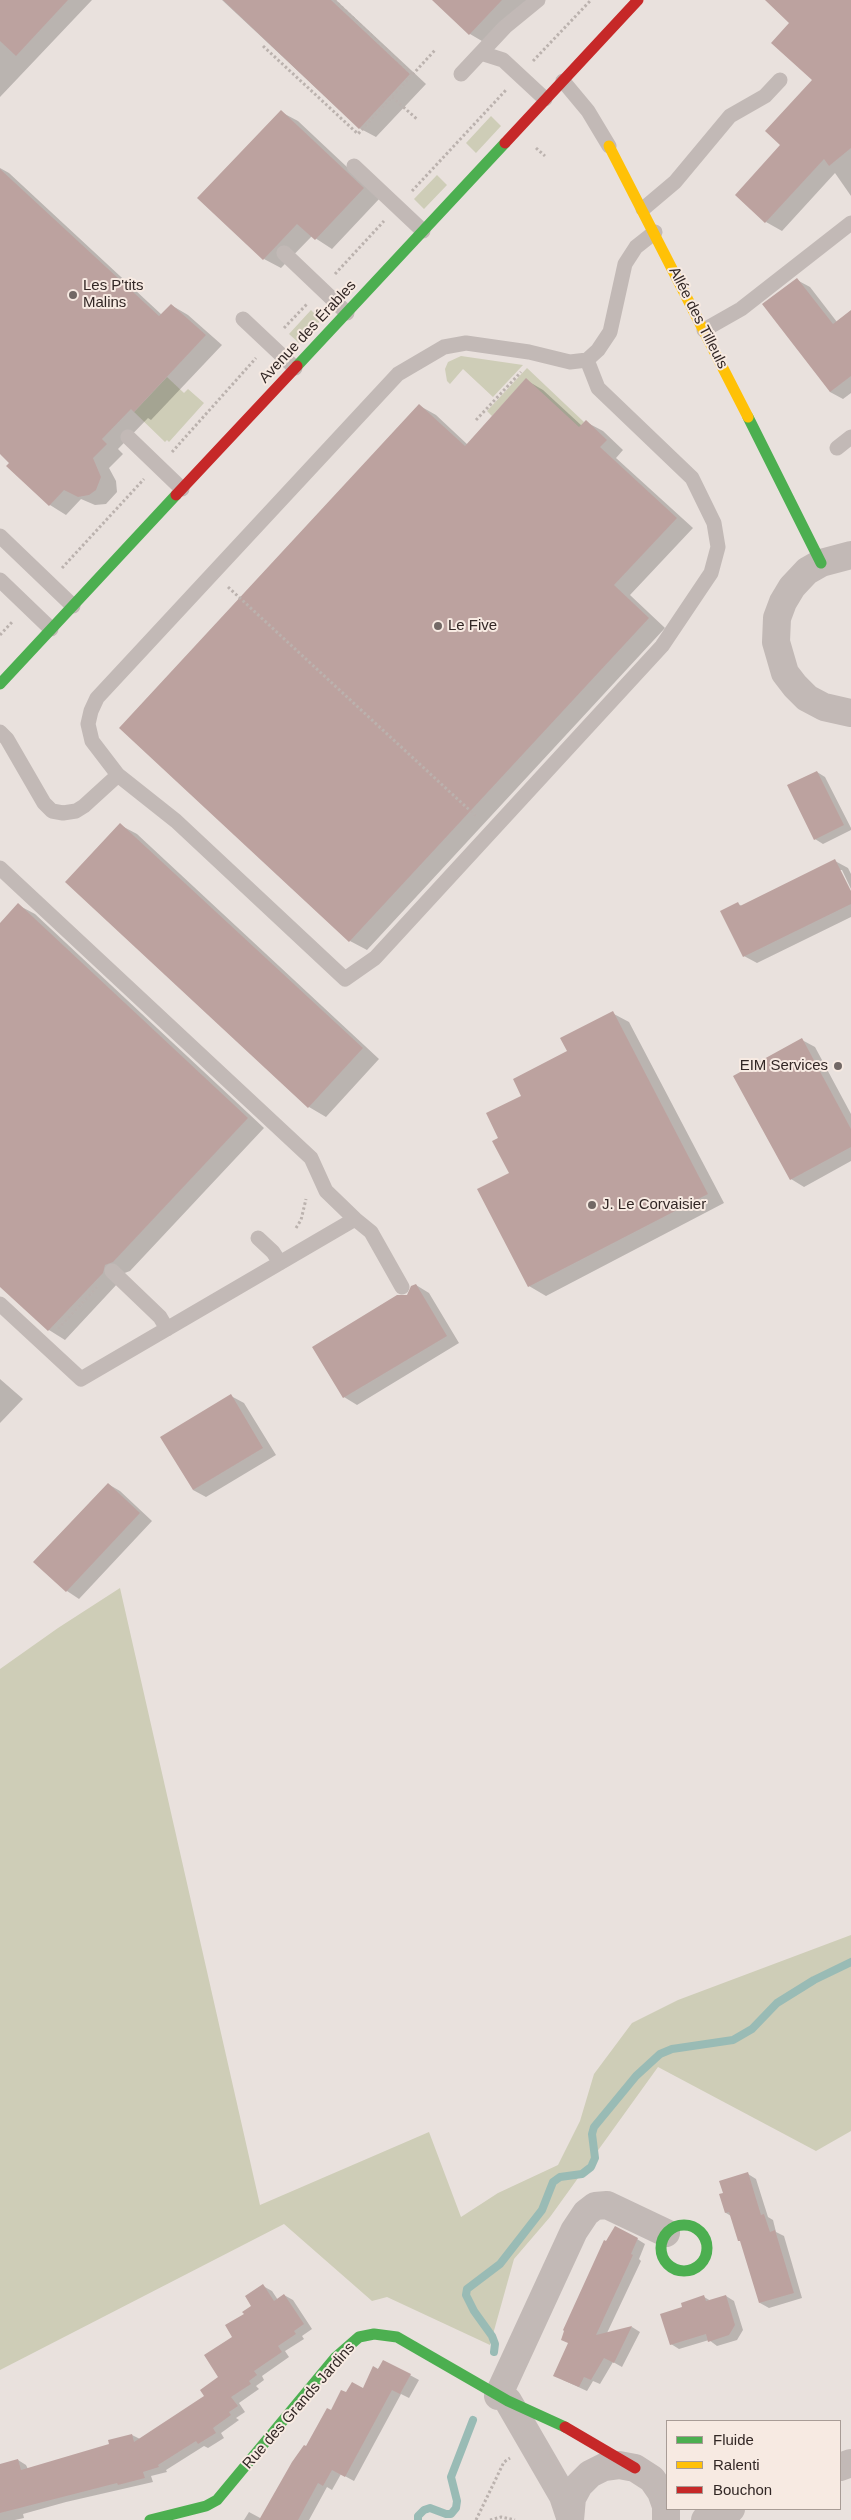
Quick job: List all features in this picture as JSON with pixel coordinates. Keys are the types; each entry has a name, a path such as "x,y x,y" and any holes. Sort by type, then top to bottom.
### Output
{"street":[{"name":"Avenue des Érables","path":"0,684 638,0"},
{"name":"Allée des Tilleuls","path":"609,146 655,232 821,563"},
{"path":"851,556 821,563 807,572 792,587 783,602 777,618 776,642 779,657 795,686 807,698 824,707 851,713"},
{"path":"503,2398 574,2231 586,2213 595,2206 607,2205 666,2234"},
{"path":"683,2225 692,2227 700,2232 706,2240 707,2250 705,2259 690,2271 680,2271 671,2268 664,2261 661,2252 666,2234 673,2228 683,2225"},
{"name":"Rue des Grands Jardins","path":"150,2520 187,2516 217,2500 335,2358 359,2337 374,2334 397,2337 503,2398 574,2431 651,2477"},
{"name":"Rue des Grands Jardins","path":"503,2398 534,2443 563,2496 570,2517"},
{"path":"570,2517 572,2498 579,2485 590,2474 604,2467 620,2465 651,2477 662,2492 666,2506 666,2520"},
{"path":"705,2520 729,2510"}],"lane":[{"path":"461,74 505,27 538,0"},
{"path":"481,53 503,60 545,99"},
{"path":"643,209 675,182 730,116 765,96 780,80"},
{"name":"Allée des Tilleuls","path":"563,81 588,111 609,146"},
{"path":"354,166 423,231"},
{"path":"704,330 742,309 851,223"},
{"path":"587,360 598,388 692,478 714,523 718,547 710,573 662,646 375,958 346,979 176,821 118,776 92,741 88,724 91,711 97,698 398,374 444,347 466,343 529,352 570,362 587,360 598,350 610,332 625,264 636,247 655,232"},
{"path":"284,253 347,313"},
{"path":"243,318 295,368"},
{"path":"128,437 182,489"},
{"path":"836,448 851,437"},
{"path":"0,536 73,606"},
{"path":"0,580 51,629"},
{"path":"0,732 7,739 44,803 52,811 63,813 76,811 118,776"},
{"path":"0,868 311,1158 326,1191 354,1219 371,1232 402,1287"},
{"path":"0,1304 82,1379 354,1219"},
{"path":"258,1238 273,1252 280,1263"},
{"path":"112,1271 160,1317 167,1329"}],"path":[{"path":"334,0 413,75"},
{"path":"48,583 157,465 176,449 190,429 591,0"},
{"path":"263,46 358,134 436,49"},
{"path":"392,97 418,120"},
{"path":"476,420 525,368 529,352"},
{"path":"213,573 492,831"},
{"path":"0,635 27,606"},
{"path":"44,1344 112,1271"},
{"path":"476,2520 504,2462 534,2443"},
{"path":"490,2520 501,2517 516,2520"}],"green space":[{"path":"491,116 501,126 476,153 466,143"},
{"path":"437,175 447,185 424,209 414,199"},
{"path":"311,310 321,320 299,343 289,334"},
{"path":"461,356 523,365 493,397 463,369 450,384 447,381 445,369 448,362"},
{"path":"527,368 584,422 579,428 526,379 492,416 487,411"},
{"path":"167,377 184,393 188,389 204,403 169,442 167,440 165,442 134,412"},
{"path":"120,1588 260,2205 429,2132 461,2217 498,2193 558,2165 580,2121 594,2074 632,2023 678,2000 851,1935 851,2131 816,2151 658,2067 550,2217 514,2259 490,2345 387,2297 372,2301 284,2224 0,2370 0,1669 58,1628"}],"building":[{"path":"0,0 68,0 16,56 0,41"},
{"path":"223,0 331,0 410,74 359,129"},
{"path":"432,0 502,0 469,35"},
{"path":"765,0 851,0 851,148 829,166 824,159 765,223 735,195 780,145 765,131 812,80 771,43 789,23"},
{"path":"281,110 364,188 315,240 297,224 263,260 197,198"},
{"path":"0,169 159,316 171,304 206,335 134,412 131,409 102,439 107,444 93,458 101,477 96,490 89,495 78,497 64,490 49,506 6,466 9,463 0,454"},
{"path":"797,278 833,324 851,310 851,376 830,392 762,304"},
{"path":"526,378 579,427 586,420 607,440 600,447 677,518 614,585 649,618 349,942 119,728 419,404 465,446"},
{"path":"817,771 844,825 814,840 787,785"},
{"path":"120,823 363,1048 308,1108 65,882"},
{"path":"835,859 851,891 851,904 743,957 720,911 738,902 740,906"},
{"path":"18,903 248,1118 113,1262 105,1265 103,1273 48,1331 0,1287 0,923"},
{"path":"613,1011 708,1194 528,1287 477,1189 509,1173 492,1141 498,1138 486,1113 521,1096 513,1079 567,1051 560,1038"},
{"path":"802,1038 851,1129 851,1147 790,1180 733,1076"},
{"path":"416,1284 447,1336 343,1398 312,1347 397,1295 407,1295 411,1286"},
{"path":"231,1394 263,1448 193,1490 160,1437"},
{"path":"108,1483 140,1513 66,1592 33,1562"},
{"path":"748,2172 761,2215 764,2214 770,2232 775,2230 794,2293 759,2303 740,2241 738,2241 729,2212 725,2213 719,2194 723,2193 719,2181"},
{"path":"615,2226 638,2238 631,2254 633,2255 596,2335 632,2326 614,2363 604,2358 591,2380 584,2377 579,2387 553,2376 568,2343 561,2340 563,2330 604,2240 606,2241"},
{"path":"263,2284 274,2301 284,2294 304,2324 294,2331 296,2334 278,2346 282,2352 254,2371 257,2375 249,2381 251,2384 231,2397 238,2406 229,2412 231,2415 213,2428 216,2433 198,2444 196,2441 158,2465 159,2467 143,2472 145,2478 118,2485 117,2483 0,2513 0,2464 18,2459 21,2470 109,2444 108,2440 132,2434 134,2442 204,2396 200,2390 218,2377 204,2355 232,2337 225,2325 244,2314 242,2312 251,2306 245,2296"},
{"path":"704,2295 706,2301 726,2295 735,2325 729,2335 708,2342 706,2334 670,2345 660,2314 682,2307 681,2303"},
{"path":"383,2360 411,2374 400,2394 392,2390 345,2477 332,2470 323,2486 318,2483 298,2520 259,2520 292,2462 304,2445 306,2446 327,2408 331,2410 341,2390 346,2392 352,2382 363,2388 373,2366 378,2369"}],"waterway":[{"path":"494,2352 495,2344 492,2336 474,2311 466,2295 467,2289 500,2264 542,2210 553,2182 560,2177 582,2174 591,2167 595,2158 592,2134 594,2127 636,2076 660,2054 672,2049 733,2040 752,2029 777,2003 814,1980 851,1962"},
{"path":"418,2520 418,2516 424,2510 430,2508 446,2514 451,2514 456,2508 457,2501 451,2477 473,2420"}],"traffic: fast":[{"path":"297,366 505,143"},
{"path":"748,417 821,563"},
{"path":"0,684 176,495"},
{"path":"680,2225 688,2225 697,2229 703,2235 707,2248 703,2261 697,2267 688,2271 680,2271 671,2267 665,2261 661,2252 661,2244 665,2235 671,2229 680,2225"},
{"path":"150,2520 206,2506 217,2500 335,2358 359,2337 374,2334 397,2337 508,2401 565,2427"}],"traffic: slow":[{"path":"609,146 748,417"}],"traffic: jam":[{"path":"505,143 638,0"},
{"path":"176,495 297,366"},
{"path":"565,2427 635,2468"}],"place":[{"name":"Les P'tits Malins","path":"73,295"},
{"name":"Le Five","path":"438,626"},
{"name":"EIM Services","path":"838,1066"},
{"name":"J. Le Corvaisier","path":"592,1205"}]}
